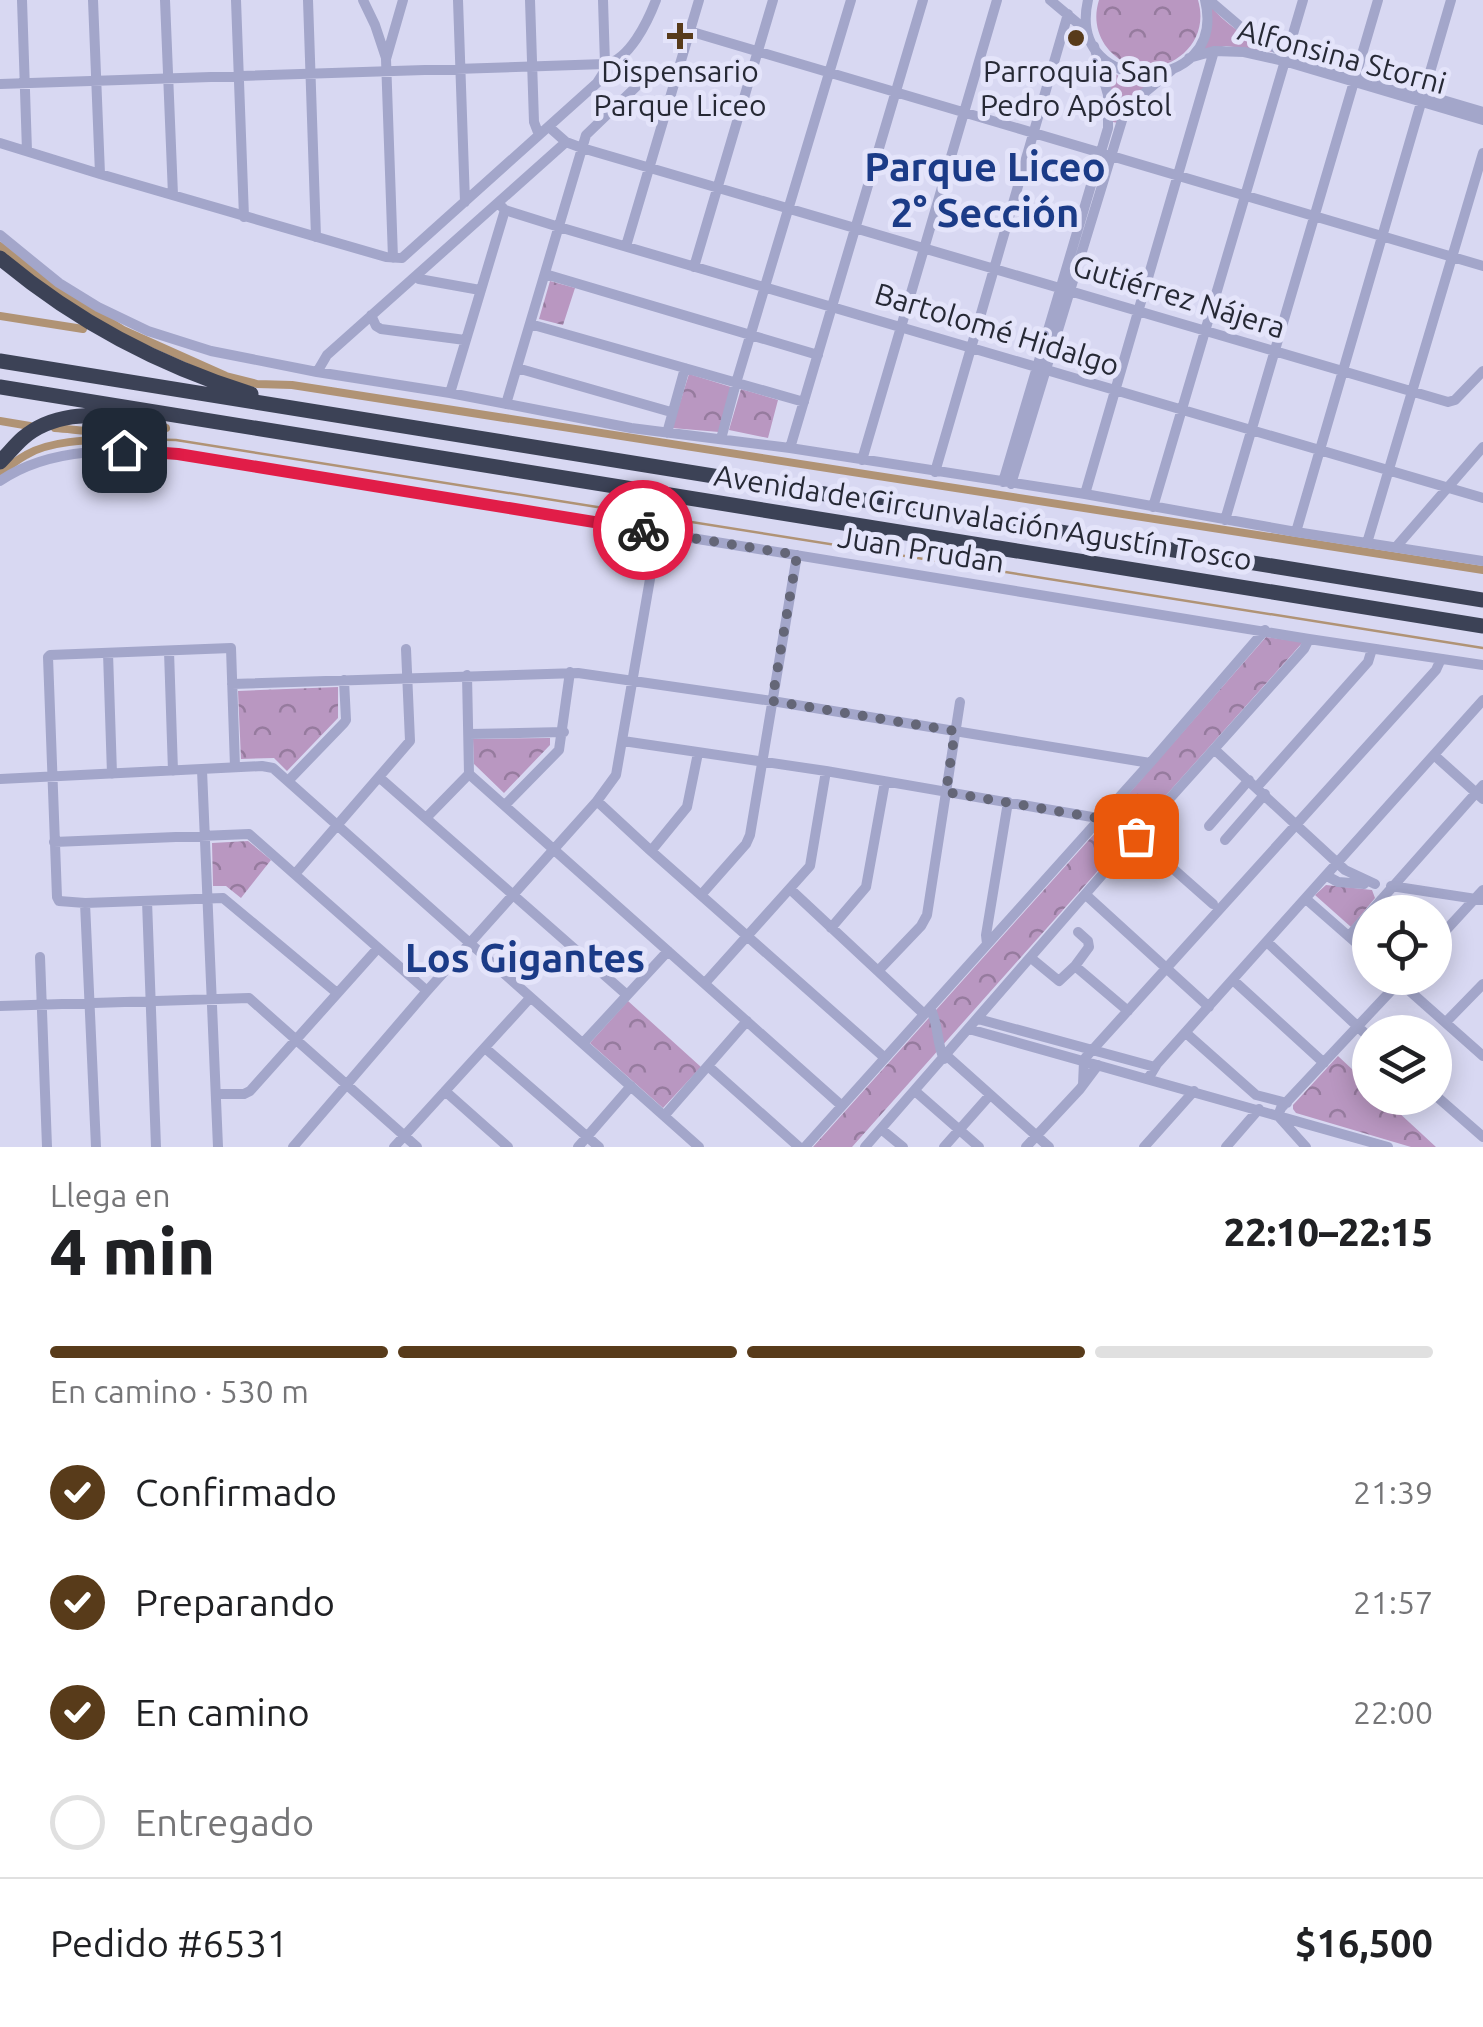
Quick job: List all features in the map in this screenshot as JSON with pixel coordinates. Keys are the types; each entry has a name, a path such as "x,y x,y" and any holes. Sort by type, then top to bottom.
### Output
{"highway":[{"path":"0,258 57,302 124,343 198,376 303,410"},
{"name":"Avenida de Circunvalación Agustín Tosco","path":"0,361 1483,600"},
{"name":"Avenida de Circunvalación Agustín Tosco","path":"0,387 1483,626"},
{"path":"0,462 35,430 78,416 126,416 228,432 258,429"}],"street":[{"path":"22,0 27,150"},
{"path":"94,0 100,174"},
{"path":"165,0 173,196"},
{"path":"236,0 244,217"},
{"path":"308,0 316,237"},
{"path":"362,0 375,26 386,65 393,258"},
{"path":"386,65 402,0"},
{"path":"458,0 465,202"},
{"path":"530,0 534,122 539,135"},
{"path":"0,143 244,217 402,258 597,83 605,64 602,0"},
{"path":"0,84 310,74 386,65 460,69 605,64 618,61 646,26 656,0"},
{"path":"626,246 699,0"},
{"path":"694,266 773,0"},
{"path":"721,439 851,0"},
{"path":"790,448 923,0"},
{"path":"862,460 997,0"},
{"path":"1007,483 1105,155 1108,128 1110,105 1094,46 1087,32 1050,0"},
{"path":"1087,32 1088,0"},
{"path":"1189,58 1204,35 1207,0"},
{"name":"Alfonsina Storni","path":"1207,0 1286,57"},
{"path":"1224,14 1228,0"},
{"path":"1153,507 1304,0"},
{"path":"1225,520 1378,0"},
{"path":"1296,532 1452,0"},
{"path":"935,472 1068,14"},
{"path":"689,31 1483,266"},
{"path":"1094,46 1114,67 1128,73 1143,76 1172,70"},
{"path":"1085,494 1214,51"},
{"name":"Alfonsina Storni","path":"1105,155 1130,106 1189,58 1214,51 1286,57 1483,120"},
{"path":"506,404 589,130 640,83"},
{"name":"Alfonsina Storni","path":"1422,98 1483,112"},
{"name":"Gutiérrez Nájera","path":"549,127 566,142 582,148 1448,402 1456,400 1483,371"},
{"path":"317,372 327,355 502,207 566,142"},
{"path":"1366,543 1483,153"},
{"path":"450,393 502,207"},
{"name":"Bartolomé Hidalgo","path":"502,207 1483,498"},
{"name":"Avenida de Circunvalación Agustín Tosco","path":"0,235 59,283 98,307 172,340 212,352 666,433 790,448 1085,494 1483,561"},
{"path":"545,274 818,355"},
{"path":"416,276 480,290"},
{"path":"372,315 381,329 465,340"},
{"path":"530,324 804,402"},
{"path":"516,368 671,412"},
{"path":"666,433 685,368"},
{"path":"1396,547 1483,447"},
{"name":"Juan Prudan","path":"0,481 26,466 64,456 150,451 1483,665"},
{"path":"293,1147 616,776 658,533"},
{"path":"701,895 748,840 797,555"},
{"path":"708,1066 802,1147 1150,763 1265,630"},
{"path":"866,1147 1309,639"},
{"path":"235,767 231,648 50,654 47,660 57,897 64,902 85,904 217,897 229,900 338,993"},
{"path":"1210,826 1257,787 1368,662 1372,649"},
{"path":"295,874 410,741 406,650"},
{"path":"168,651 173,770"},
{"path":"108,653 112,774"},
{"path":"1083,1085 1084,1061 1092,1051 1442,660"},
{"path":"505,805 557,754 564,732 570,672"},
{"path":"232,684 570,672 1150,763"},
{"path":"426,818 470,774 467,675"},
{"path":"288,781 346,720 344,680"},
{"path":"1148,1079 1483,700"},
{"path":"878,971 927,916 960,702"},
{"path":"469,734 564,732"},
{"path":"623,741 1100,817 1140,831 1213,904"},
{"path":"1214,749 1338,863 1375,884"},
{"path":"651,851 687,808 698,752"},
{"path":"1349,936 1481,792 1434,755"},
{"path":"0,778 268,766 699,1147"},
{"path":"202,770 218,1147"},
{"path":"706,983 808,870 826,772"},
{"path":"470,774 842,1106"},
{"path":"380,778 627,995"},
{"path":"831,928 866,887 885,782"},
{"path":"1225,840 1257,787"},
{"path":"597,801 885,1058"},
{"path":"987,945 1008,802"},
{"path":"54,842 249,834 427,991"},
{"path":"1327,876 1338,882 1480,897"},
{"path":"790,889 935,1018 938,1046 946,1057 1048,1147"},
{"path":"1086,895 1209,1006"},
{"path":"1452,925 1480,897"},
{"path":"1306,899 1352,939"},
{"path":"147,901 156,1147"},
{"path":"85,904 96,1147"},
{"path":"1031,958 1059,981 1089,948 1088,940 1078,932"},
{"path":"1267,942 1352,1020"},
{"path":"216,1094 247,1093 378,948"},
{"path":"582,1043 668,950"},
{"path":"40,957 47,1147"},
{"path":"1075,966 1128,1011"},
{"path":"1233,980 1324,1063"},
{"path":"1452,1016 1483,984"},
{"path":"1367,1015 1384,995"},
{"path":"1416,995 1438,1015"},
{"path":"0,1006 248,998 417,1147"},
{"path":"394,1147 530,998"},
{"path":"978,1018 1155,1067"},
{"path":"664,1116 747,1022"},
{"path":"1452,1028 1483,1056"},
{"path":"970,1029 1388,1147"},
{"path":"1186,1033 1256,1095 1287,1102"},
{"path":"1278,1116 1281,1108 1352,1033"},
{"path":"486,1048 599,1147"},
{"path":"1026,1147 1098,1065"},
{"path":"578,1147 631,1086"},
{"path":"446,1091 508,1147"},
{"path":"915,1091 979,1147"},
{"path":"1144,1147 1194,1091"},
{"path":"944,1147 990,1095"},
{"path":"1226,1147 1259,1109"},
{"path":"1452,1110 1483,1138"},
{"path":"1278,1116 1306,1147"},
{"path":"881,1129 902,1147"}],"green space":[{"path":"1099,0 1198,0 1200,20 1195,38 1171,62 1154,67 1136,66 1119,59 1102,40 1097,23"},
{"path":"1208,3 1230,25 1274,52 1226,46 1195,53 1200,47"},
{"path":"1104,66 1123,79 1156,78 1118,123 1113,122"},
{"path":"550,281 575,288 563,325 539,319"},
{"path":"689,374 731,387 719,432 672,428"},
{"path":"741,389 778,400 768,438 729,430"},
{"path":"1266,637 1303,642 1143,821 1111,814"},
{"path":"338,687 338,718 287,771 274,758 241,759 238,691"},
{"path":"550,738 550,745 504,793 474,764 473,739"},
{"path":"1105,822 1136,828 852,1147 813,1147"},
{"path":"248,841 271,860 241,898 226,886 213,886 212,843"},
{"path":"1326,885 1372,890 1374,895 1352,895 1351,927 1315,895"},
{"path":"628,1001 701,1067 663,1108 590,1043"},
{"path":"1338,1056 1352,1069 1352,1115 1401,1115 1436,1147 1411,1147 1296,1113 1293,1105"}],"waterway":[{"path":"0,246 56,288 123,330 226,376 257,384 292,385 1483,570"},
{"path":"0,316 83,329"},
{"path":"0,421 30,426"},
{"path":"55,428 124,433 166,428"},
{"path":"127,439 176,440 1483,648"},
{"path":"0,474 26,455 49,446 127,439"}],"way so far":[{"path":"643,530 797,555 772,701 955,731 946,792 1144,826 1136,836"}],"place":[{"name":"Dispensario Parque Liceo","path":"680,36"},
{"name":"Parroquia San Pedro Apóstol","path":"1076,38"}],"district":[{"name":"Parque Liceo 2° Sección","path":"985,190"},
{"name":"Los Gigantes","path":"525,958"}],"route":[{"path":"124,450 178,454 643,530"}]}
